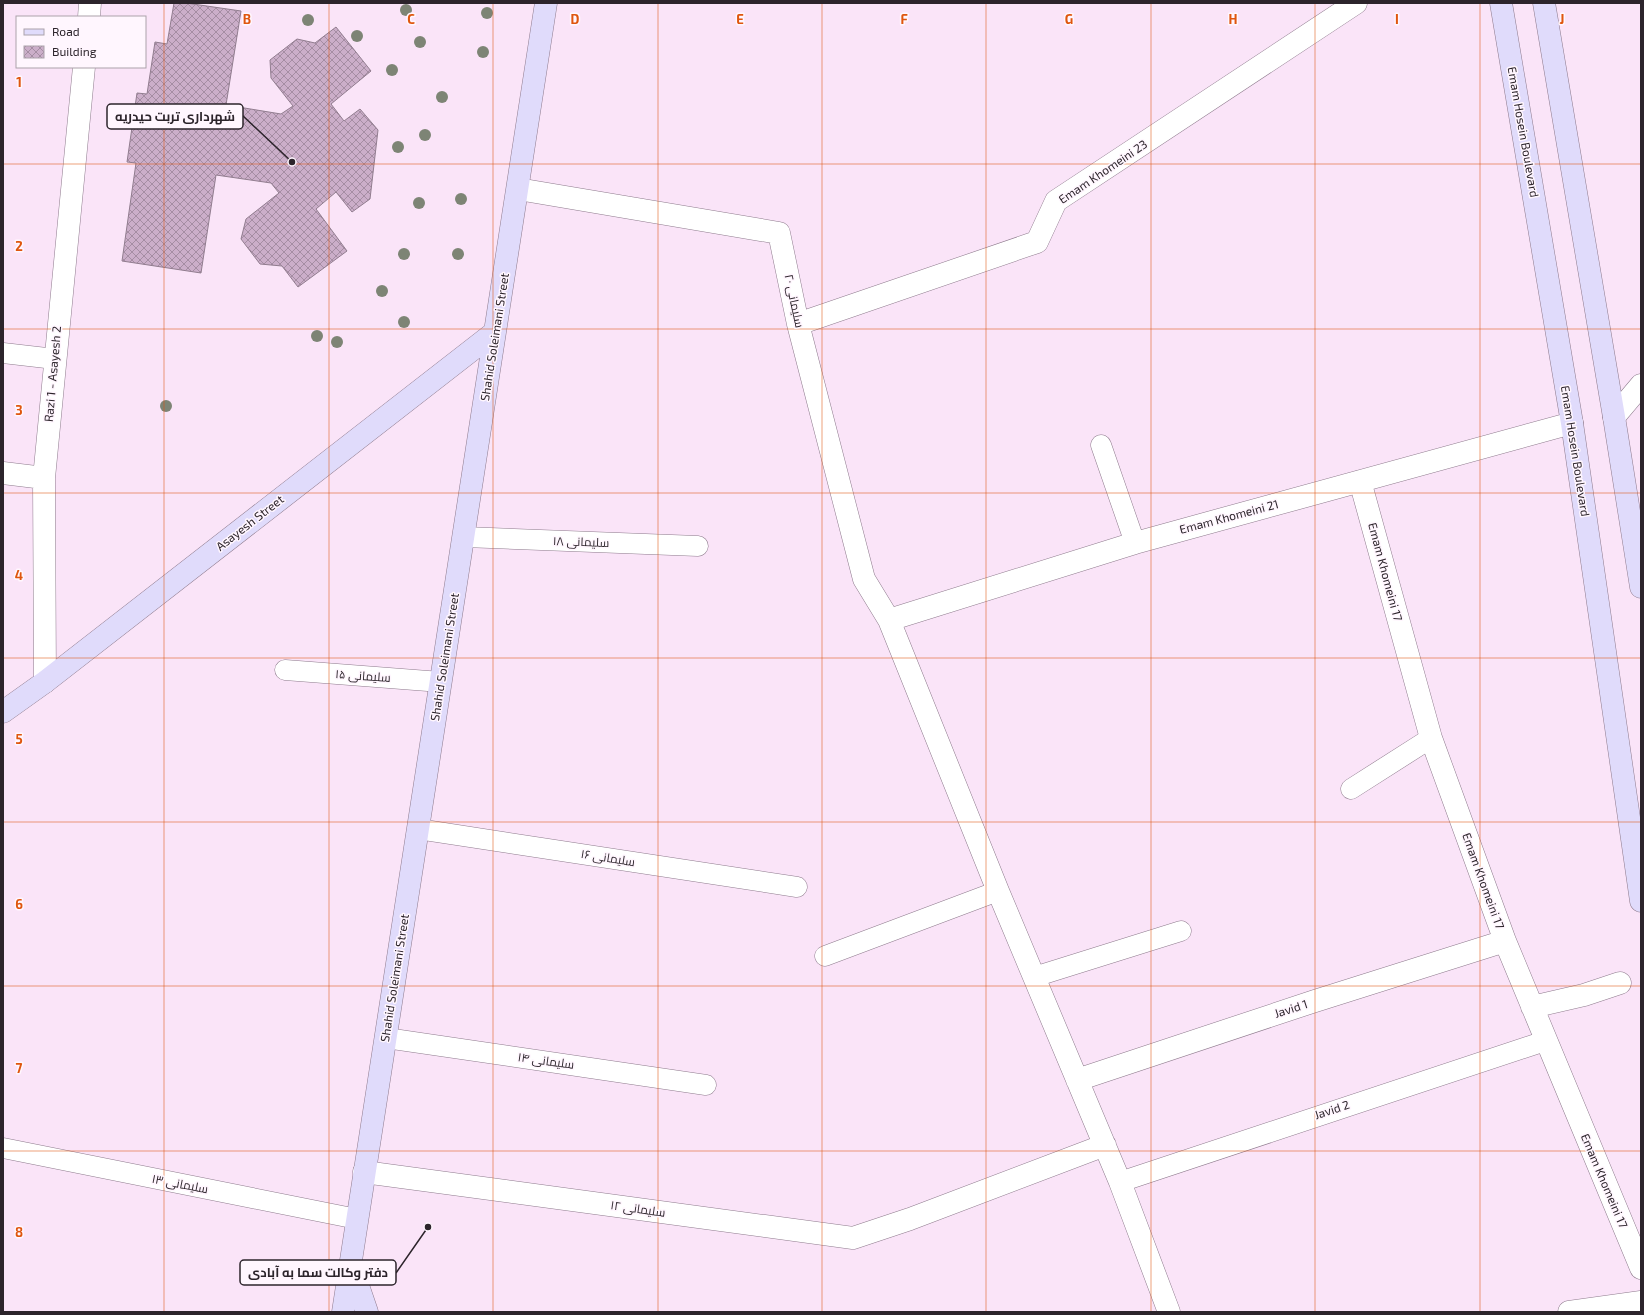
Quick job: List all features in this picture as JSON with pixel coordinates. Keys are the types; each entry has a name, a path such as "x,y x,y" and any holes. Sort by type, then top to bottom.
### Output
{"main road":[{"name":"Shahid Soleimani Street","path":"343,1312 546,3"},
{"name":"Emam Hosein Boulevard","path":"1501,3 1572,423 1641,901"},
{"path":"1544,3 1614,417 1641,587"},
{"name":"Asayesh Street","path":"3,712 45,682 495,332"},
{"path":"350,1264 367,1312"}],"street":[{"path":"89,16 90,3"},
{"name":"Emam Khomeini 23","path":"798,324 1037,242 1056,201 1356,3"},
{"name":"Razi 1 - Asayesh 2","path":"45,682 44,478 84,68"},
{"name":"سلیمانی ۲۰","path":"518,189 779,233 798,324 864,579 889,620 998,891 1120,1182 1169,1312"},
{"path":"1614,417 1641,385"},
{"name":"Emam Khomeini 21","path":"889,620 1135,543 1572,423"},
{"path":"3,473 44,478"},
{"name":"Emam Khomeini 17","path":"1360,481 1431,738 1505,941 1641,1268"},
{"name":"Javid 1","path":"1077,1080 1505,941"},
{"path":"1532,1007 1584,995 1620,984"},
{"name":"سلیمانی ۱۲","path":"364,1172 853,1238 910,1219 1105,1145"},
{"path":"1569,1312 1641,1302"}],"lane":[{"path":"3,353 55,359"},
{"path":"1101,445 1135,543"},
{"name":"سلیمانی ۱۸","path":"464,537 698,546"},
{"name":"سلیمانی ۱۵","path":"285,670 441,682"},
{"path":"1351,789 1431,738"},
{"name":"سلیمانی ۱۶","path":"418,829 797,887"},
{"path":"826,956 998,891"},
{"path":"1034,977 1181,931"},
{"name":"سلیمانی ۱۴","path":"386,1038 706,1085"},
{"name":"Javid 2","path":"1120,1182 1336,1109 1546,1041"},
{"name":"سلیمانی ۱۳","path":"3,1148 357,1219"}],"building":[{"path":"174,3 186,3 241,11 226,105 281,114 293,106 271,78 270,60 297,39 315,43 336,27 371,71 331,104 344,121 360,109 378,130 370,199 352,212 336,192 316,209 347,251 298,287 282,266 260,264 241,239 246,219 279,193 271,183 216,175 201,273 122,261 136,163 127,162 137,93 147,94 155,42 167,44"}],"place":[{"name":"شهرداری تربت حیدریه","path":"292,162"},
{"name":"دفتر وکالت سما به آبادی","path":"428,1227"}]}
